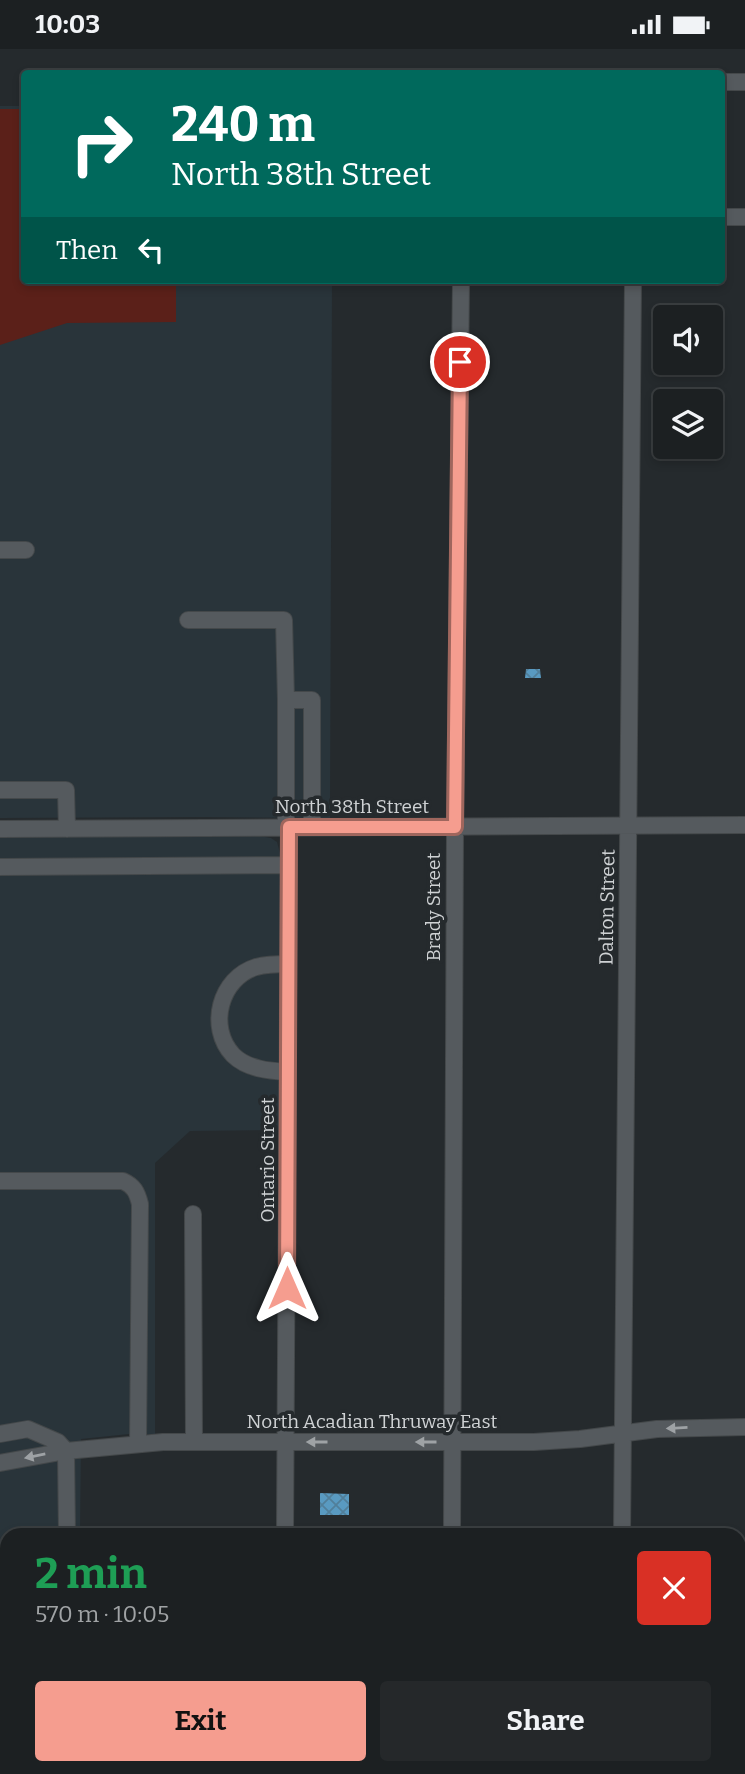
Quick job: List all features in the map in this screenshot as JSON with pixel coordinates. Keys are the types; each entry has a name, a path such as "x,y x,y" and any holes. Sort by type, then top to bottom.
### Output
{"street":[{"path":"725,82 745,82"},
{"path":"725,217 745,217"},
{"name":"Brady Street","path":"452,1528 461,284"},
{"name":"Dalton Street","path":"622,1528 633,284"},
{"path":"0,550 26,550"},
{"name":"Ontario Street","path":"188,620 284,620 289,865 285,1528"},
{"path":"286,700 312,700 312,827"},
{"path":"0,790 66,790 67,829"},
{"name":"North 38th Street","path":"0,829 745,825"},
{"path":"0,867 289,865"},
{"path":"288,964 254,968 237,978 224,994 219,1011 219,1027 233,1055 260,1069 288,1072"},
{"path":"0,1181 123,1181 137,1192 140,1204 138,1444"},
{"path":"193,1214 194,1442"},
{"name":"North Acadian Thruway East","path":"0,1463 66,1451 138,1444 557,1441 657,1429 745,1427"},
{"path":"0,1434 28,1429 58,1442 66,1451 67,1528"}],"shaded area":[{"path":"0,106 21,106 21,284 332,284 330,818 0,818"},
{"path":"0,109 21,109 21,284 176,284 176,322 67,323 0,345"},
{"path":"260,836 277,842 281,857 281,1130 190,1131 155,1163 155,1434 81,1439 80,1528 0,1528 0,837"}],"building":[{"path":"526,669 540,669 541,678 525,678"},
{"path":"320,1493 349,1494 349,1515 320,1515"}],"route":[{"path":"287,1288 289,827 455,827 460,362"}]}
